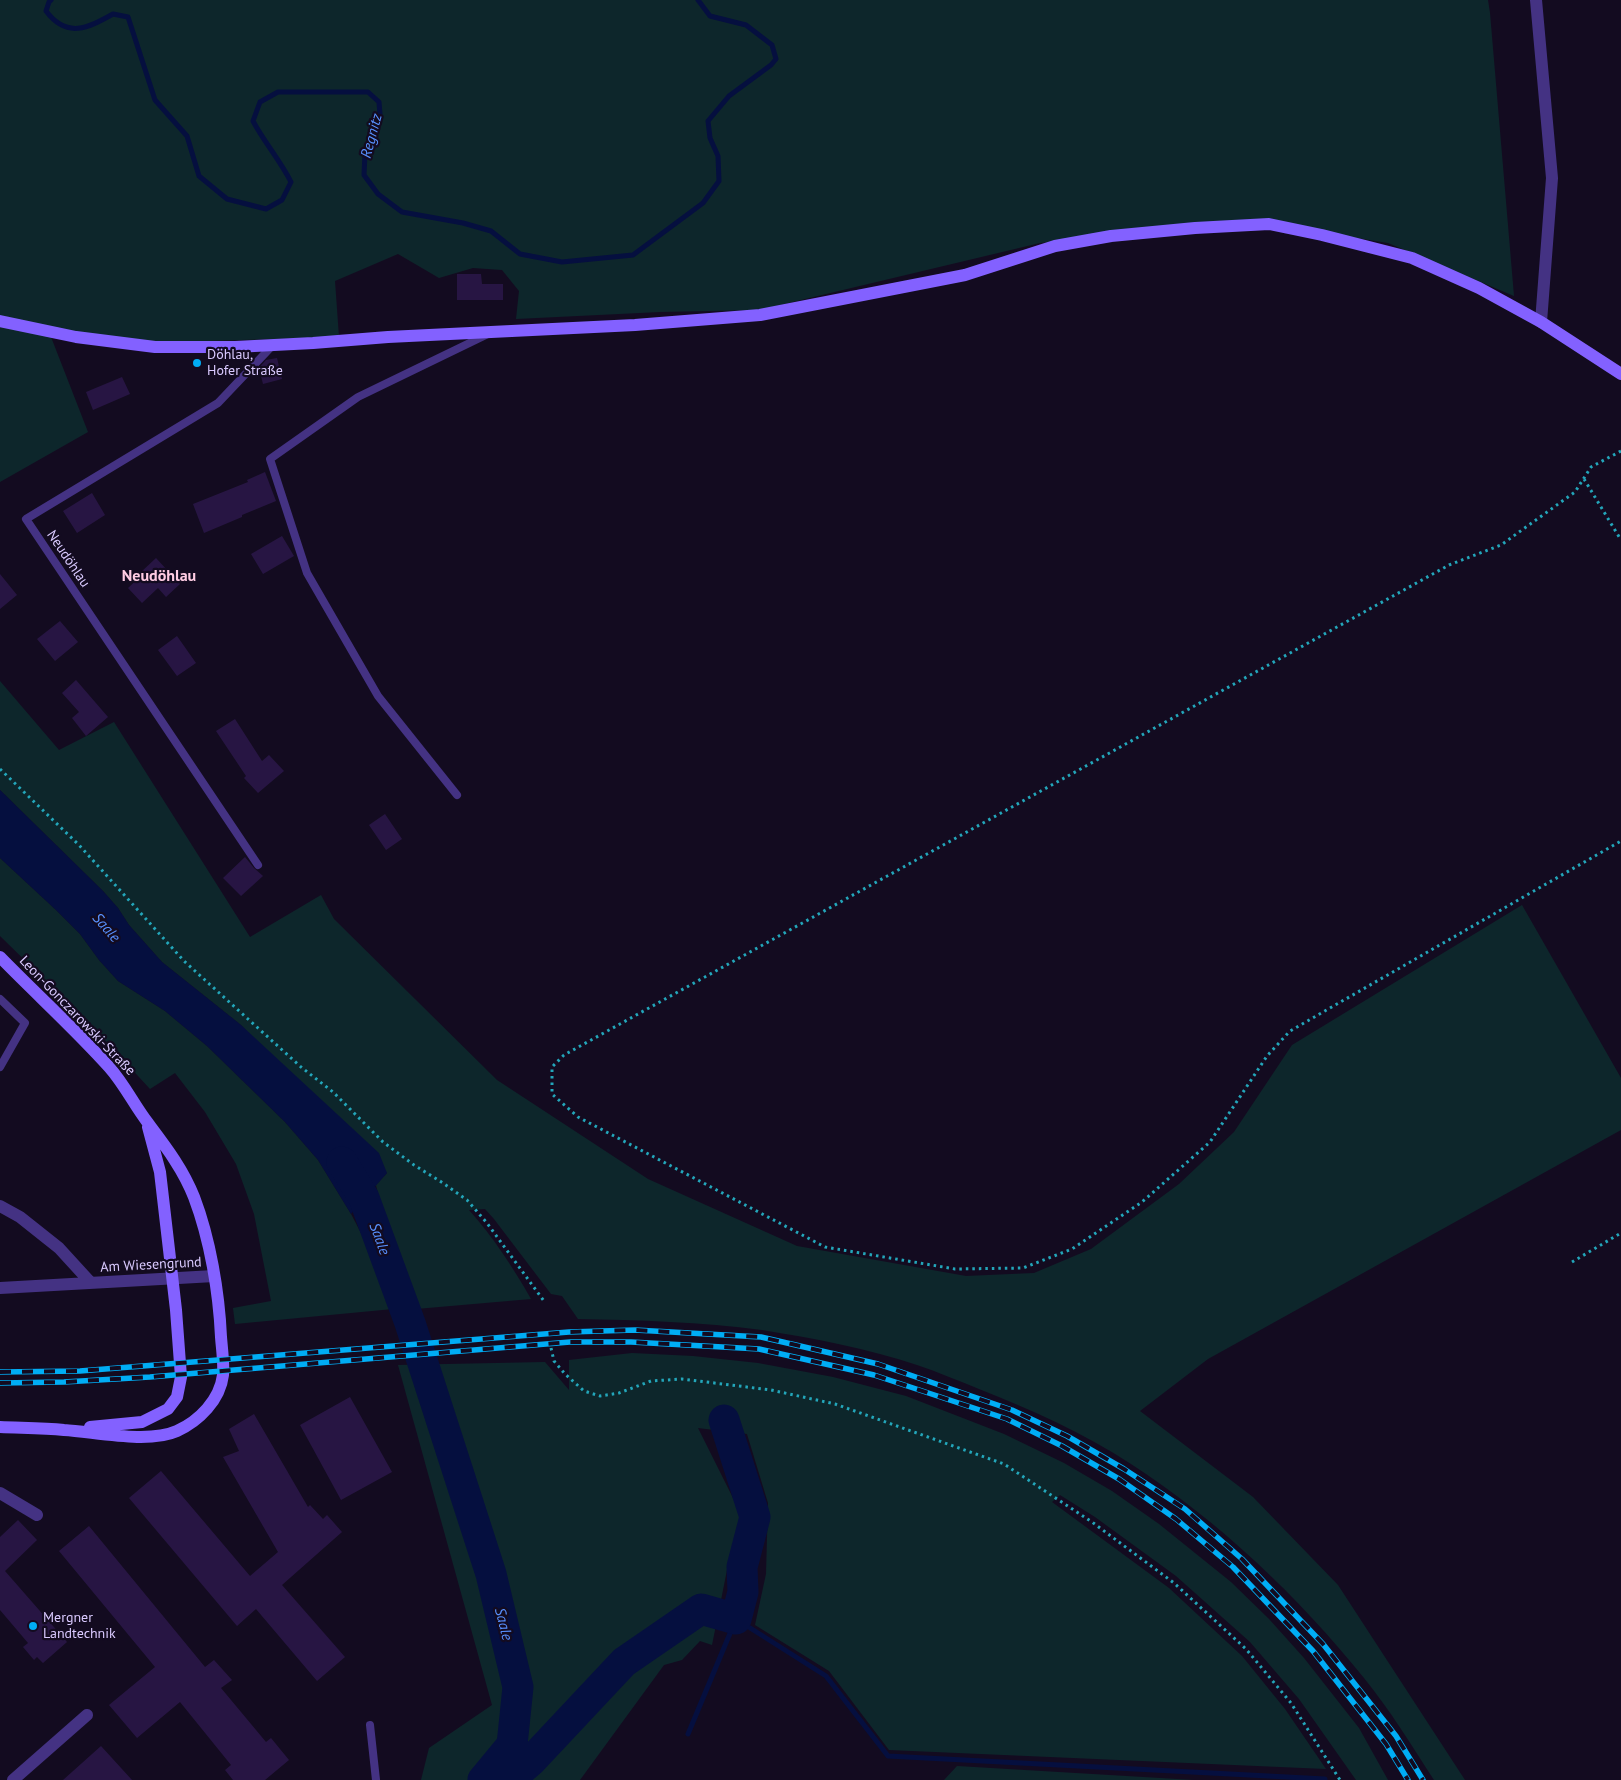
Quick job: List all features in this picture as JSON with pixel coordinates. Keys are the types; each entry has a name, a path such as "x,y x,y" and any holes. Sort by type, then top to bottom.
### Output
{"street":[{"path":"1536,0 1552,178 1541,322"},
{"path":"0,320 76,337 155,347 274,345 495,331 635,325 760,314 965,275 1055,246 1111,236 1195,228 1269,224 1322,235 1412,258 1479,288 1541,322 1621,374"},
{"name":"Leon-Gonczarowski-Straße","path":"0,957 109,1067 126,1088 147,1122 176,1160 194,1196 206,1238 220,1315 223,1375 218,1393 208,1408 193,1422 175,1432 156,1436 127,1436 63,1430"},
{"name":"Leon-Gonczarowski-Straße","path":"63,1430 142,1422 168,1409 177,1397 181,1377 172,1278 160,1172 147,1122"},
{"name":"Am Wiesengrund","path":"0,1206 20,1217 59,1248 91,1283"},
{"name":"Am Wiesengrund","path":"0,1288 214,1276"},
{"path":"0,1427 63,1430"},
{"path":"0,1493 36,1515"},
{"path":"14,1780 86,1715"}],"lane":[{"path":"457,795 378,696 307,573 270,459 358,397 495,331"},
{"name":"Neudöhlau","path":"258,865 26,519 218,403 274,345"},
{"path":"0,999 25,1023 0,1067"},
{"path":"370,1725 376,1780"}],"path":[{"path":"1621,451 1591,467 1575,492 1502,545 1449,565 564,1055 552,1067 552,1094 578,1117 825,1247 955,1269 1023,1268 1072,1249 1142,1202 1210,1142 1267,1056 1290,1031 1621,841"},
{"path":"1584,479 1621,540"},
{"path":"0,769 79,845 184,961 301,1067 333,1092 383,1142 467,1200 487,1223 544,1301"},
{"path":"1572,1262 1621,1233"},
{"path":"550,1348 554,1361 565,1374 584,1391 600,1396 619,1392 651,1381 682,1378 771,1390 835,1404 1004,1464 1092,1522 1174,1583 1246,1649 1291,1703 1340,1780"}],"green space":[{"path":"0,0 1488,0 1514,296 1388,243 1251,221 1040,243 759,310 660,312 516,319 519,291 502,270 473,268 439,278 398,254 335,281 339,337 144,343 51,337 88,432 0,482"},
{"path":"0,681 59,750 114,722 250,937 321,895 334,919 497,1080 648,1179 797,1246 966,1276 1034,1273 1091,1249 1179,1184 1234,1132 1292,1045 1522,905 1621,1078 1621,1130 1208,1359 1140,1411 1253,1497 1338,1585 1465,1780 1434,1780 1383,1703 1339,1648 1256,1562 1196,1510 1164,1486 1095,1442 1038,1414 917,1365 821,1340 762,1330 716,1325 578,1319 562,1296 551,1294 485,1209 469,1210 502,1253 531,1299 416,1309 383,1214 376,1185 387,1173 241,1025 162,962 129,925 118,908 103,891 0,790"},
{"path":"0,858 80,934 99,960 118,981 165,1011 207,1046 285,1122 318,1160 351,1214 371,1252 393,1309 235,1324 233,1308 271,1301 254,1214 236,1164 205,1112 175,1073 150,1089 91,1025 0,936"},
{"path":"632,1353 693,1356 758,1363 833,1377 906,1396 1004,1434 1064,1463 1112,1491 1159,1524 1231,1582 1269,1619 1304,1658 1359,1728 1388,1780 1356,1780 1299,1699 1250,1642 1176,1576 1095,1517 1060,1495 1052,1502 1169,1588 1242,1656 1285,1709 1326,1769 889,1750 829,1671 755,1625 766,1574 768,1503 747,1434 698,1428 745,1522 727,1570 712,1645 700,1641 682,1660 664,1665 580,1780 421,1780 429,1748 492,1705 398,1365 545,1362 569,1390 569,1360"},
{"path":"957,1766 1194,1780 944,1780"}],"water":[{"path":"0,790 103,891 118,908 129,925 162,962 241,1025 379,1153 387,1173 351,1214 318,1160 285,1122 207,1046 165,1011 118,981 99,960 80,934 0,858"}],"building":[{"path":"457,274 481,274 482,284 503,284 503,300 457,300"},
{"path":"277,358 282,379 263,384 259,368 266,360"},
{"path":"122,377 130,394 93,410 86,392"},
{"path":"265,472 276,501 204,533 193,504 248,482 247,480"},
{"path":"92,493 105,515 77,533 63,511"},
{"path":"282,536 294,556 263,574 251,554"},
{"path":"156,558 180,584 166,597 158,588 142,603 128,588"},
{"path":"0,574 17,595 0,609"},
{"path":"60,621 78,642 55,661 37,639"},
{"path":"177,636 196,663 177,676 158,650"},
{"path":"76,680 108,717 86,736 72,718 79,712 62,693"},
{"path":"235,719 262,761 269,755 284,771 258,793 244,778 246,776 216,731"},
{"path":"385,814 402,839 386,850 369,825"},
{"path":"245,857 263,876 241,896 223,878"},
{"path":"350,1397 392,1472 341,1500 300,1425"},
{"path":"254,1414 308,1507 310,1505 323,1519 327,1515 342,1532 282,1585 345,1657 317,1681 256,1609 237,1626 129,1498 161,1471 250,1576 278,1552 223,1457 239,1451 229,1429"},
{"name":"Mergner Landtechnik","path":"18,1520 37,1540 5,1571 67,1642 43,1663 37,1657 34,1660 23,1647 28,1643 0,1610 0,1537"},
{"path":"89,1526 205,1667 214,1660 232,1680 221,1688 266,1742 271,1738 289,1760 265,1780 233,1780 225,1770 231,1765 180,1702 137,1738 109,1705 155,1667 59,1551"},
{"path":"101,1746 132,1780 63,1780"}],"waterway":[{"name":"Regnitz","path":"51,0 46,11 54,20 70,28 86,27 113,14 128,17 155,100 187,136 199,176 227,199 266,209 282,200 291,182 253,121 260,102 278,92 368,92 379,102 380,115 365,153 364,175 378,194 402,212 463,223 491,231 520,254 562,262 633,255 703,203 719,181 718,156 710,138 708,121 729,96 771,65 776,59 772,45 746,25 710,16 698,0"},
{"name":"Saale","path":"342,1162 364,1198 410,1323 491,1574 518,1687 512,1745 483,1780"},
{"path":"509,1780 532,1760 624,1662 701,1609 736,1619 743,1592 742,1567 755,1517 724,1420"},
{"path":"688,1734 736,1619 826,1676 888,1756 1325,1779"}],"railway":[{"path":"0,1372 80,1371 569,1332 635,1330 761,1337 878,1364 1012,1410 1067,1436 1124,1469 1185,1509 1242,1559 1323,1644 1396,1736 1423,1780"},
{"path":"0,1383 64,1382 150,1377 570,1342 631,1342 759,1349 874,1375 1007,1419 1062,1446 1119,1479 1176,1519 1233,1567 1313,1651 1386,1744 1408,1780"}],"place":[{"name":"Döhlau, Hofer Straße","path":"197,363"},
{"name":"Mergner Landtechnik","path":"33,1626"}],"district":[{"name":"Neudöhlau","path":"159,576"}]}
